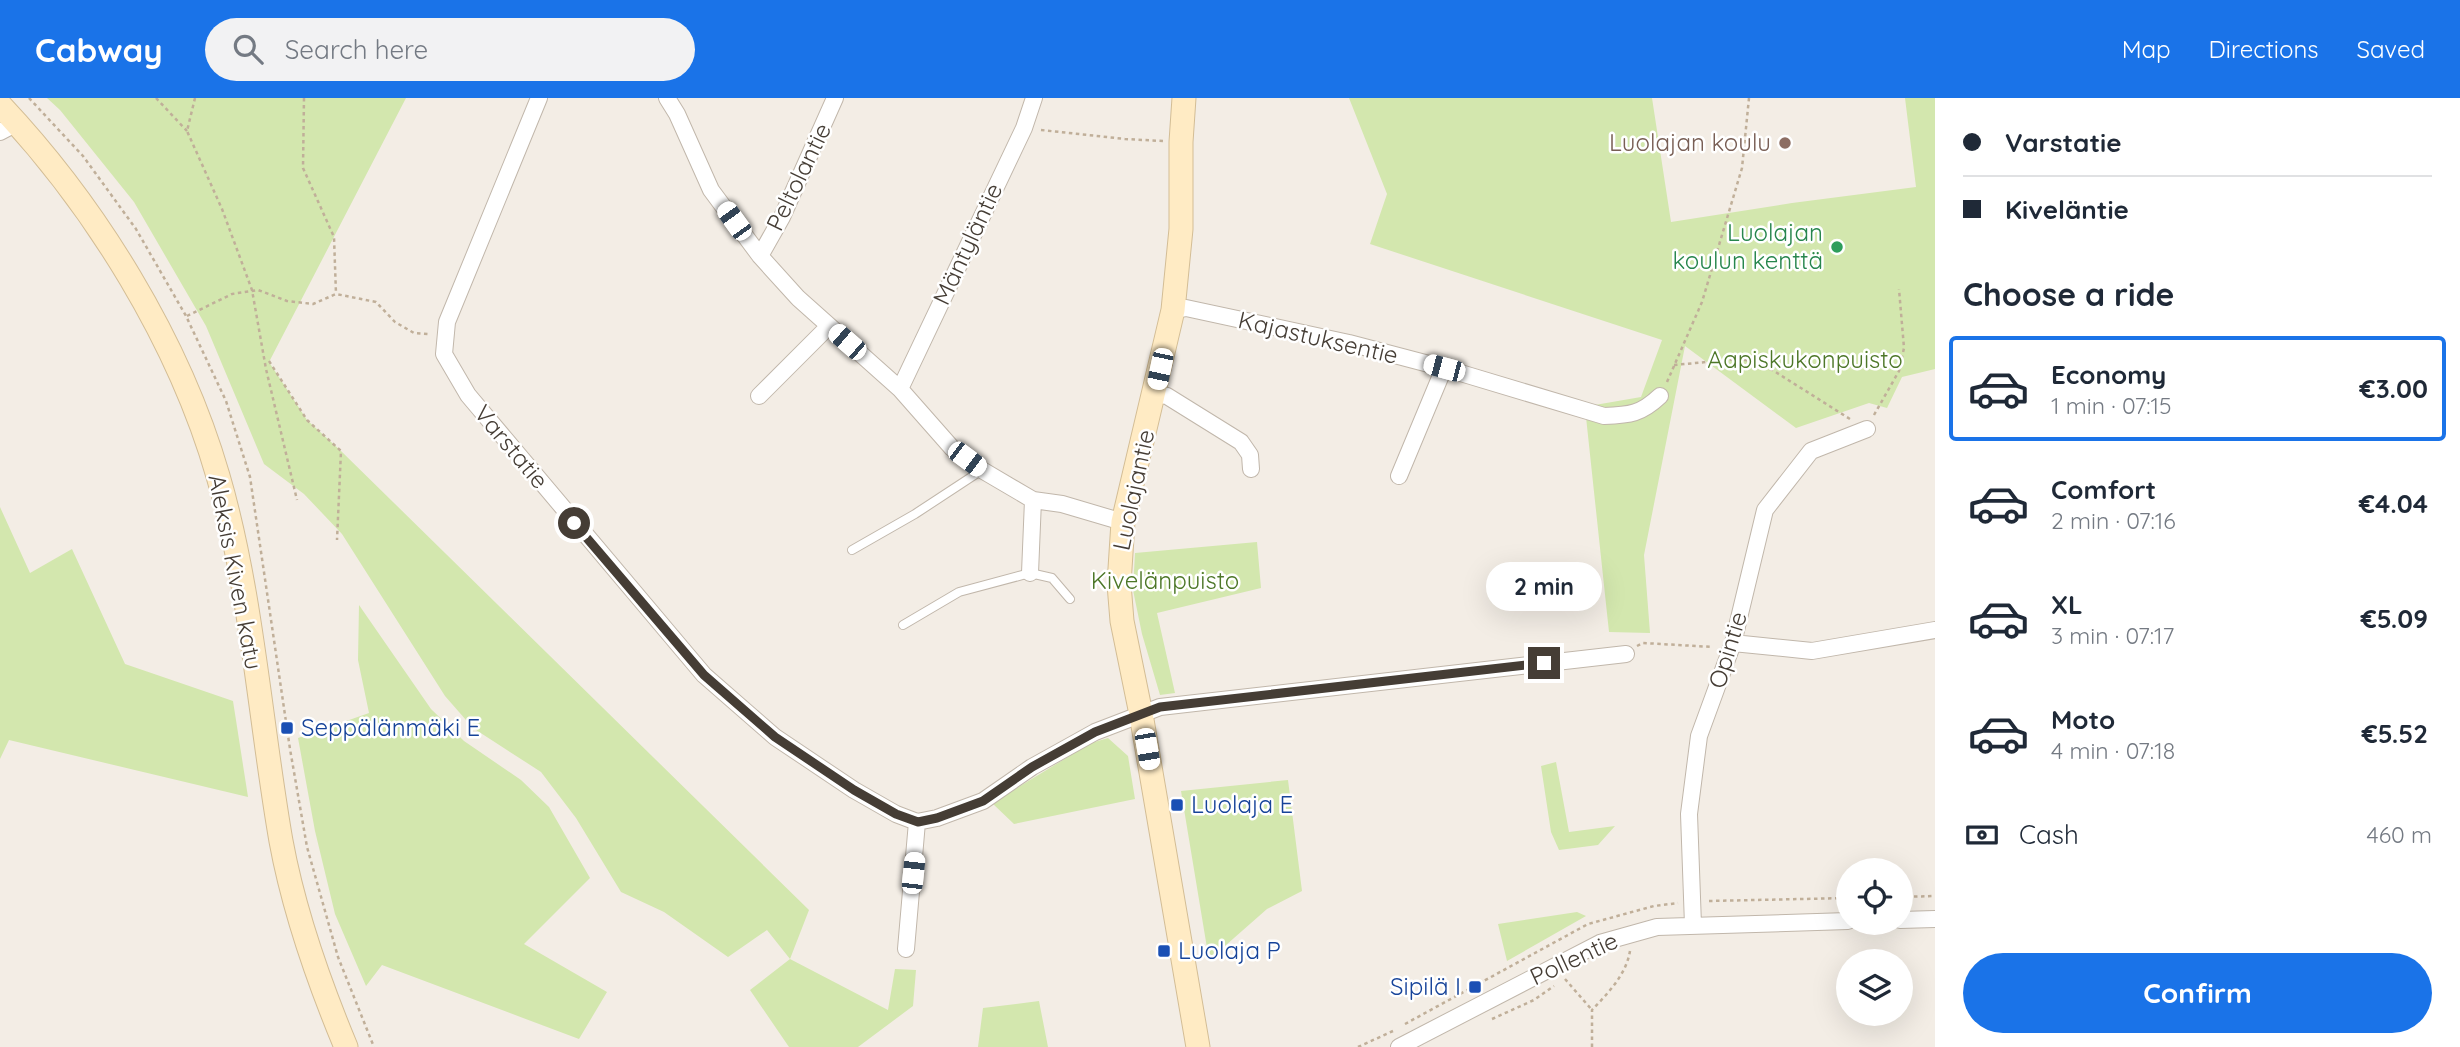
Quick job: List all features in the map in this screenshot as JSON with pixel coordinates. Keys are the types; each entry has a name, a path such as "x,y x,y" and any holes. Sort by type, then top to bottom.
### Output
{"main road":[{"name":"Luolajantie","path":"1184,98 1181,229 1173,310 1123,522 1119,584 1122,621 1142,714 1198,1047"},
{"name":"Aleksis Kiven katu","path":"0,105 9,128 66,181 104,233 174,362 202,429 218,476 233,538 281,842 298,917 320,985 346,1047"}],"street":[{"name":"Varstatie","path":"539,98 447,322 444,354 468,395 704,675 775,737 854,790 896,814 918,822"},
{"path":"667,98 677,114 711,190 760,256 798,298 900,389 952,448 982,470 1033,500 1062,504 1123,522"},
{"name":"Peltolantie","path":"760,256 782,217 835,98"},
{"name":"Mäntyläntie","path":"900,389 1024,128 1034,98"},
{"name":"Kajastuksentie","path":"1173,310 1186,309 1322,338 1444,368 1604,416 1629,415 1648,408 1660,396"},
{"path":"760,396 829,326"},
{"path":"1399,476 1444,368"},
{"path":"1155,394 1167,396 1241,442 1250,455 1251,469"},
{"name":"Opintie","path":"1692,925 1689,814 1699,736 1732,645 1765,510 1811,451 1867,429"},
{"path":"1030,573 1033,500"},
{"path":"1732,645 1812,651 1935,630"},
{"path":"906,949 918,822 983,801 1032,767 1095,732 1160,707 1626,654"},
{"path":"1913,920 1935,919"},
{"name":"Pollentie","path":"1399,1047 1600,943 1657,927 1836,921"}],"lane":[{"path":"852,550 915,514 982,470"},
{"path":"903,625 959,592 1030,573 1052,578 1070,599"}],"path":[{"path":"156,98 187,131 222,209 252,290 266,369 297,500"},
{"path":"187,131 195,98"},
{"path":"304,98 303,168 334,237 336,294"},
{"path":"1660,396 1702,302 1742,168 1749,98"},
{"path":"1024,128 1181,142"},
{"path":"1674,365 1739,359 1753,361 1774,371 1818,401 1867,429 1899,371 1904,348 1899,289"},
{"path":"186,316 232,294 252,290 287,301 313,304 336,294 376,302 395,322 414,333 446,336"},
{"path":"269,361 307,420 341,451 337,540"},
{"path":"1626,654 1643,643 1732,645"},
{"path":"1913,897 1935,896"},
{"path":"1592,1047 1592,1010 1618,979 1626,964 1630,946"},
{"path":"1565,979 1592,1010"}],"green space":[{"path":"47,98 406,98 269,362 307,420 809,910 790,959 767,930 728,957 664,912 621,892 576,818 541,772 473,728 445,696 342,534 304,494 264,464 206,326 134,202 60,110"},
{"name":"Aapiskukonpuisto","path":"1349,98 1652,98 1671,222 1916,187 1905,98 1935,98 1935,369 1902,377 1887,408 1869,403 1796,428 1685,346 1644,555 1650,633 1609,632 1586,417 1589,406 1641,397 1662,340 1370,244 1387,194"},
{"path":"0,507 30,573 72,549 125,664 233,701 248,797 9,740 0,759"},
{"name":"Kivelänpuisto","path":"1257,542 1261,588 1157,613 1175,693 1160,695 1142,634 1133,590 1135,553"},
{"path":"359,605 431,709 464,741 521,780 549,807 590,878 524,944 607,992 579,1039 382,965 366,986 335,914 315,831 298,738 369,713 358,660"},
{"path":"1108,738 1128,756 1135,799 1014,824 992,803 1091,743"},
{"path":"1556,762 1569,832 1615,826 1598,845 1559,850 1551,832 1541,766"},
{"path":"1288,780 1302,891 1267,909 1209,960 1181,791"},
{"path":"1577,912 1586,916 1507,961 1498,924"},
{"path":"790,959 888,1010 895,969 916,970 913,1006 858,1047 789,1047 750,990"},
{"path":"1039,1001 1048,1047 978,1047 983,1008"}],"place":[{"name":"Luolajan koulu","path":"1785,143"},
{"name":"Luolajan koulun kenttä","path":"1837,247"},
{"name":"Seppälänmäki E","path":"287,728"},
{"name":"Luolaja E","path":"1177,805"},
{"name":"Luolaja P","path":"1164,951"},
{"name":"Sipilä I","path":"1475,987"}],"route":[{"path":"574,523 704,675 775,737 854,790 896,814 918,822 983,801 1032,767 1095,732 1160,707 1544,663"}]}
